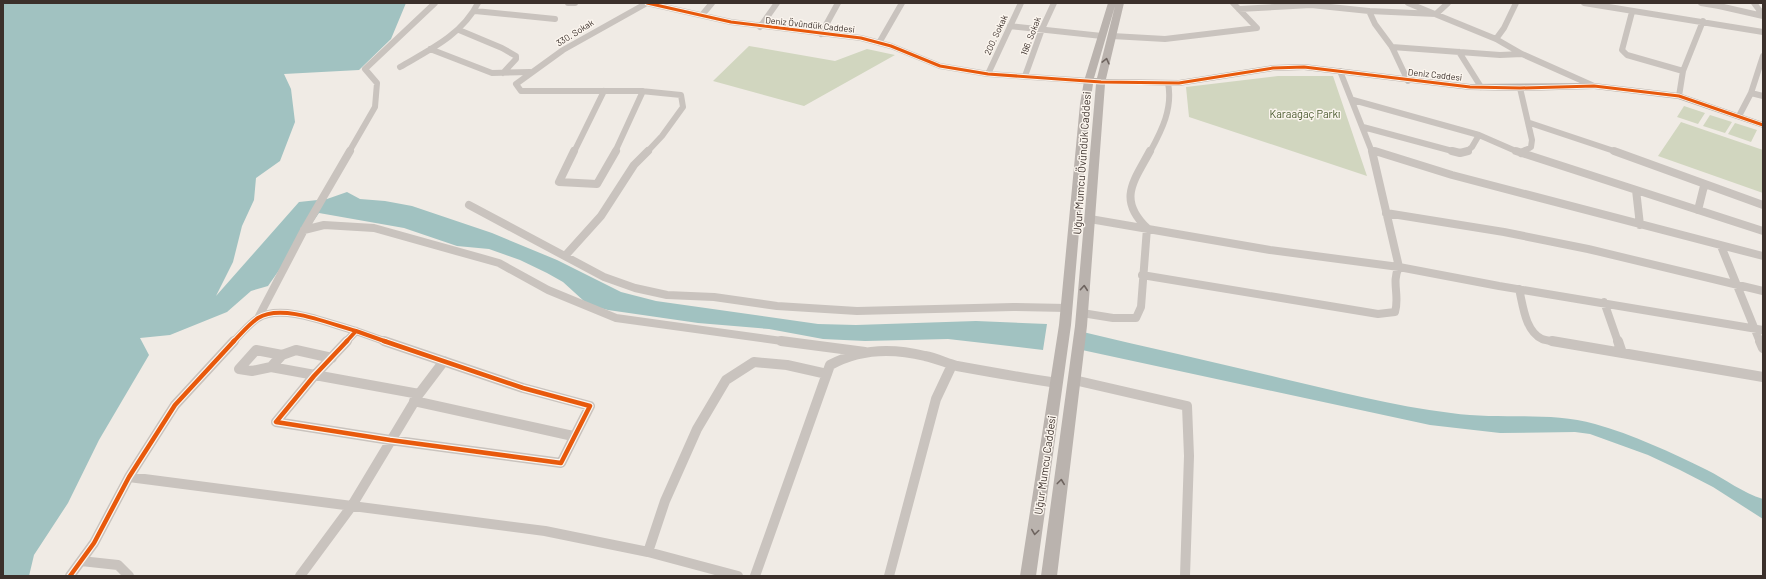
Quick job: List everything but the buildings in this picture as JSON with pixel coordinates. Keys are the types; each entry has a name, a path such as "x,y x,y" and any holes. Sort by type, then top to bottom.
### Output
{"street":[{"path":"70,576 94,543 128,477 174,405 211,364 258,318 304,230 375,107 377,83 365,69 435,3"},
{"path":"400,67 459,30 475,11 478,3"},
{"path":"568,3 575,3"},
{"name":"Deniz Övündük Caddesi","path":"647,3 760,27 861,38 879,43 940,66 988,74 1089,81"},
{"name":"330. Sokak","path":"604,91 558,93 521,91 516,84 530,72 596,31 647,3"},
{"path":"702,15 712,3"},
{"path":"760,27 777,3"},
{"path":"821,34 838,3"},
{"path":"879,43 902,3"},
{"name":"200. Sokak","path":"988,74 1021,3"},
{"name":"196. Sokak","path":"1025,76 1042,29 1054,3"},
{"name":"Uğur Mumcu Övündük Caddesi","path":"1061,354 1067,308 1084,118 1089,81 1112,3"},
{"name":"Uğur Mumcu Övündük Caddesi","path":"1077,357 1081,326 1090,219 1091,187 1101,82 1120,3"},
{"path":"1112,36 1165,38 1257,28 1232,3"},
{"path":"1408,3 1496,39 1522,54 1594,86"},
{"path":"1239,9 1311,5 1368,11 1436,14 1448,3"},
{"path":"1496,39 1504,28 1516,3"},
{"path":"1584,3 1632,12 1703,21 1763,32"},
{"path":"1701,3 1718,5 1763,16"},
{"path":"1754,3 1763,16"},
{"path":"475,11 555,19"},
{"path":"1368,11 1374,24 1392,47 1408,81"},
{"path":"1632,12 1622,50 1627,55 1683,70"},
{"path":"1679,96 1683,70 1703,21"},
{"path":"1010,26 1102,36"},
{"path":"459,30 502,48 516,56 516,59 503,73"},
{"path":"1392,47 1500,55 1522,54"},
{"path":"430,49 492,73 530,72"},
{"path":"1459,52 1481,87"},
{"path":"1740,116 1751,93 1763,56"},
{"name":"Deniz Caddesi","path":"1089,81 1168,83 1273,68 1304,67 1408,81 1481,87 1520,88 1594,86 1679,96 1763,125"},
{"path":"1142,275 1382,314 1395,312 1398,307 1393,284 1394,275 1399,268 1372,150 1340,71"},
{"path":"1147,228 1137,219 1134,214 1130,192 1169,110 1171,93 1168,83"},
{"path":"1520,88 1530,124 1532,140 1531,147 1522,152"},
{"path":"565,256 601,216 634,165 662,136 683,107 681,95 643,91 604,91 559,182 597,184 617,149 643,91"},
{"path":"1751,93 1763,96"},
{"path":"1353,100 1479,135 1522,152 1763,231"},
{"path":"1530,124 1628,155 1704,186 1763,205"},
{"path":"1363,127 1460,153 1465,153 1473,148 1479,135"},
{"path":"1372,150 1452,174 1640,225 1763,256"},
{"path":"1698,210 1704,186"},
{"path":"1636,190 1640,225"},
{"path":"469,205 610,279 635,288 667,295 714,297 777,306 857,311 1013,307 1067,308"},
{"path":"1386,213 1504,232 1581,248 1763,291"},
{"path":"1090,219 1270,250 1399,268 1759,329"},
{"path":"304,230 324,224 374,228 456,250 499,263 548,290 616,318 865,352 899,351 922,355 952,365 1006,376 1057,383"},
{"path":"1082,313 1113,318 1136,318 1141,306 1142,275 1147,228"},
{"path":"1721,246 1737,285 1759,329 1763,348"},
{"path":"1519,289 1531,330 1543,339 1763,377"},
{"path":"1604,302 1622,353"},
{"path":"258,318 270,313 287,312 356,331 523,388 590,406 573,436 561,463 390,440 276,422 314,376 356,331"},
{"path":"282,355 256,350 239,369 252,371 271,367 416,398 573,436"},
{"path":"271,367 282,355 296,350 332,358"},
{"path":"755,576 830,365 838,359 865,352"},
{"name":"Uğur Mumcu Caddesi","path":"1028,576 1061,354"},
{"name":"Uğur Mumcu Caddesi","path":"1049,576 1077,357"},
{"path":"300,576 351,507 416,398 444,361"},
{"path":"648,552 665,501 697,429 726,380 754,362 787,365 827,374"},
{"path":"889,576 936,399 943,381 952,365"},
{"path":"1074,380 1187,406 1189,456 1185,576"},
{"path":"128,477 545,531 648,552 738,576"},
{"path":"81,561 118,565 129,576"}],"green space":[{"path":"749,46 835,61 867,49 895,55 804,106 713,81"},
{"name":"Karaağaç Parkı","path":"1278,76 1333,76 1367,176 1189,117 1186,87"},
{"path":"1684,106 1705,113 1698,124 1677,117"},
{"path":"1710,115 1732,122 1725,133 1703,126"},
{"path":"1681,122 1763,150 1763,193 1658,156"},
{"path":"1735,123 1757,130 1751,142 1728,134"}],"water":[{"path":"3,3 406,3 391,39 359,70 284,74 291,89 295,122 280,161 256,178 254,200 242,226 233,262 216,296 299,202 327,199 347,192 360,199 385,201 412,206 492,233 557,260 621,292 656,301 818,324 856,325 976,321 1047,324 1043,350 948,339 865,341 823,339 769,329 698,323 608,310 585,302 563,282 547,273 520,260 489,249 457,246 404,228 319,213 268,286 251,291 227,312 170,335 140,338 149,355 99,440 68,503 34,555 29,576 3,576"},
{"path":"1083,332 1344,393 1429,410 1469,415 1559,418 1595,424 1637,438 1707,470 1741,490 1763,499 1763,519 1713,487 1680,470 1648,455 1590,434 1575,432 1500,433 1430,425 1082,350"}],"cycle path":[{"path":"647,3 731,22 861,38 891,46 940,66 988,74 1101,82 1179,83 1273,68 1304,67 1434,84 1470,87 1520,88 1594,86 1679,96 1763,125"},
{"path":"70,576 94,543 129,477 175,405 211,364 248,327 258,318 270,313 287,312 356,331 523,388 590,406 561,463 390,440 276,422 314,376 356,331"}]}
